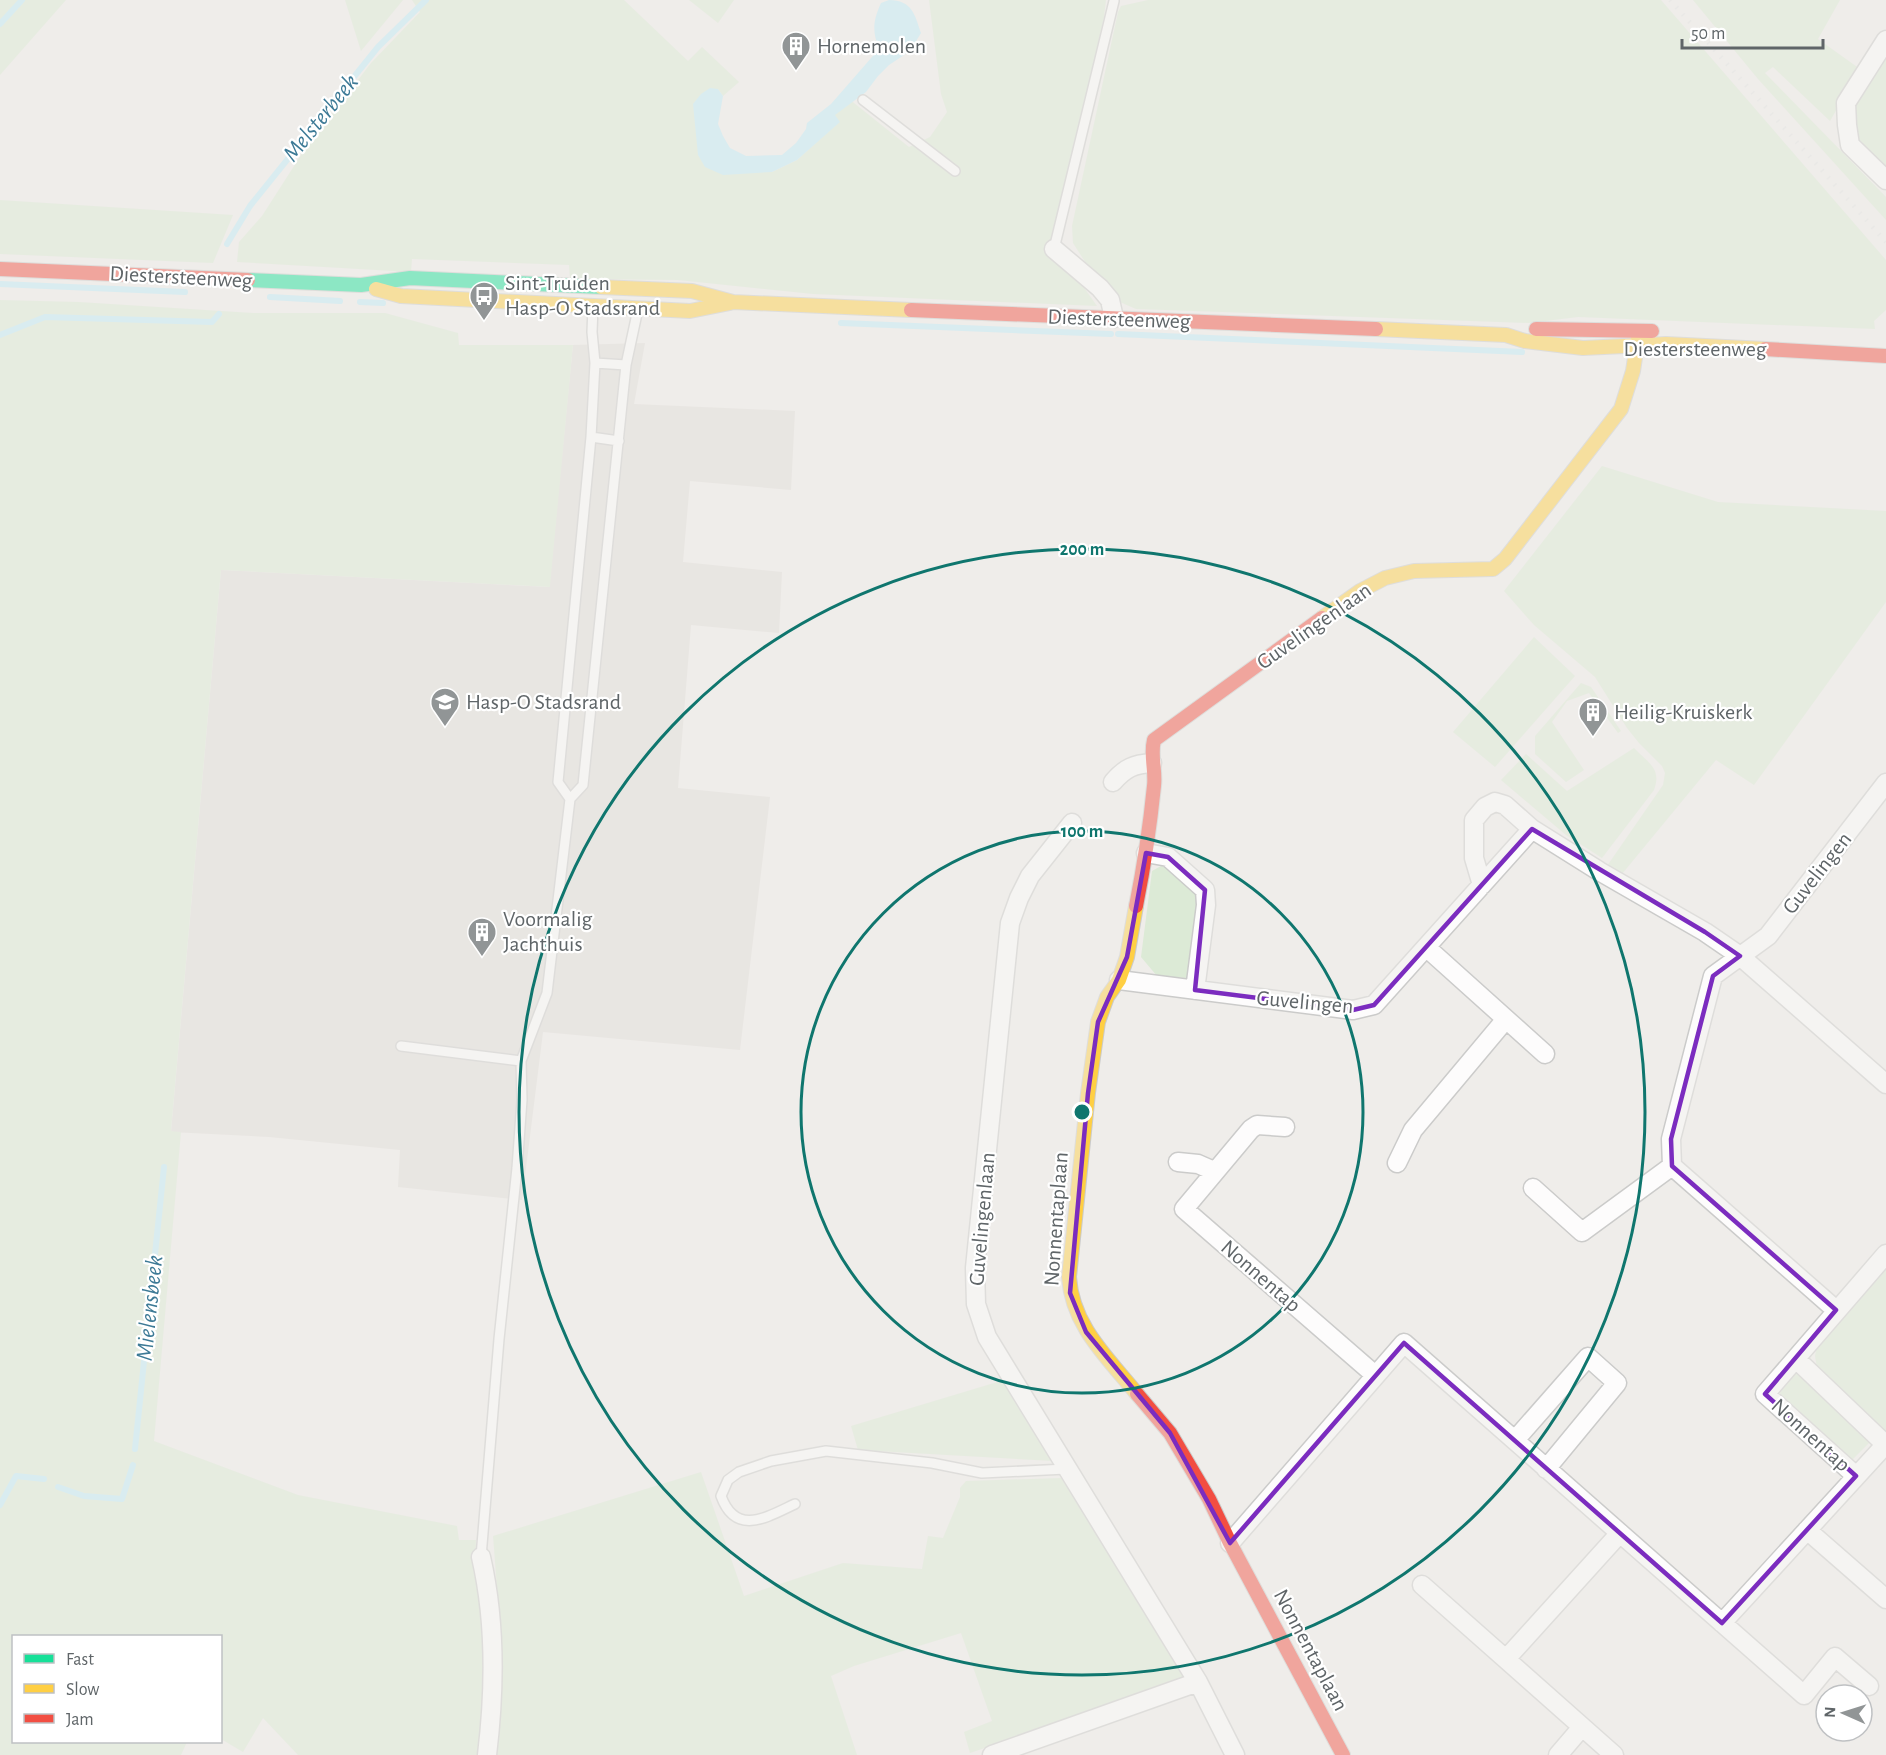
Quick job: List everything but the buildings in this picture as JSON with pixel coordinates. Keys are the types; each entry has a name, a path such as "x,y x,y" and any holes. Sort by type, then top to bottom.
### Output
{"main road":[{"name":"Diestersteenweg","path":"0,269 361,285 410,278 593,286 692,291 733,302 1506,335 1525,341 1583,348 1666,344 1886,356"},
{"name":"Diestersteenweg","path":"361,285 400,296 690,311 733,302"},
{"name":"Diestersteenweg","path":"1506,335 1524,329 1806,338"},
{"name":"Guvelingenlaan","path":"1152,763 1151,751 1154,740 1360,591 1385,578 1414,571 1493,569 1505,559 1621,409 1630,388 1639,331"},
{"name":"Nonnentaplaan","path":"1152,763 1155,782 1146,853 1127,957 1119,980 1107,997 1098,1022 1072,1241 1070,1293 1086,1332 1170,1433 1209,1499 1343,1755"}],"street":[{"path":"1886,40 1846,103 1850,145 1886,180"},
{"path":"1054,249 1100,288 1110,300 1114,318"},
{"path":"1113,782 1123,771 1135,764 1152,763"},
{"name":"Guvelingen","path":"1672,1166 1671,1139 1713,976 1767,936 1886,783"},
{"path":"1482,885 1474,858 1474,820 1485,807 1495,802 1505,805 1532,829 1599,871 1705,932 1740,956 1886,1084"},
{"name":"Guvelingenlaan","path":"1072,823 1030,876 1010,924 975,1287 980,1321 987,1337 1066,1469 1198,1682 1235,1755"},
{"name":"Guvelingen","path":"1119,980 1353,1010 1374,1005 1532,829"},
{"path":"1146,853 1168,857 1205,890 1206,905 1195,990"},
{"path":"1427,948 1545,1054"},
{"path":"1397,1163 1413,1130 1506,1019"},
{"name":"Nonnentap","path":"1285,1126 1257,1125 1214,1171 1184,1209 1375,1375"},
{"path":"1178,1162 1198,1164 1214,1171"},
{"path":"1533,1188 1582,1232 1672,1166 1836,1310"},
{"path":"1856,1476 1886,1444 1796,1359 1886,1254"},
{"path":"1230,1543 1404,1343 1804,1695 1835,1657 1865,1683"},
{"path":"1515,1440 1588,1357 1617,1383 1546,1469"},
{"name":"Nonnentap","path":"1722,1623 1856,1476 1766,1394 1796,1359"},
{"path":"1807,1530 1886,1599"},
{"path":"1506,1659 1620,1533"},
{"path":"481,1557 494,1654 492,1719 487,1755"},
{"path":"1422,1585 1614,1755"},
{"path":"992,1755 1198,1682"},
{"path":"1558,1755 1582,1727"}],"lane":[{"path":"1054,249 1114,1"},
{"path":"863,100 955,171"},
{"path":"570,799 558,782 591,437 596,363 592,332 593,286"},
{"path":"481,1557 499,1339 516,1178 522,1100 521,1061 547,993 570,799 583,785 626,365 639,308 639,289"},
{"path":"596,363 626,365"},
{"path":"591,437 619,441"},
{"path":"401,1046 521,1061"},
{"path":"795,1504 764,1518 750,1521 734,1518 725,1509 721,1496 728,1480 739,1472 771,1461 826,1451 932,1463 982,1473 1066,1469"}],"highlighted area":[{"path":"1532,829 1705,932 1740,956 1713,976 1671,1139 1672,1166 1836,1310 1765,1394 1856,1476 1722,1623 1404,1343 1230,1543 1170,1433 1086,1332 1070,1293 1088,1093 1098,1022 1127,957 1146,853 1168,857 1205,890 1195,990 1353,1010 1374,1005"}],"shaded area":[{"name":"Hasp-O Stadsrand","path":"645,343 634,404 795,411 791,490 690,481 683,562 782,572 779,633 691,625 678,788 770,797 740,1050 543,1032 522,1200 398,1187 400,1150 269,1137 171,1132 221,570 549,587 573,345"}],"green space":[{"path":"0,0 66,0 0,75"},
{"path":"345,0 403,0 361,51"},
{"path":"412,0 624,0 688,61 702,47 739,82 723,96 718,89 698,155 756,172 772,172 797,160 821,138 844,95 909,147 930,137 947,112 941,94 929,0 1106,0 1053,244 1097,306 813,294 678,280 570,279 569,265 412,259 411,272 237,262 239,242 262,216 303,152 371,63 420,12"},
{"path":"689,0 734,0 718,23"},
{"path":"1148,0 1661,0 1886,260 1886,310 1874,321 1875,329 1578,317 1529,323 1136,309 1113,299 1091,271 1073,243 1072,226 1118,12 1121,6"},
{"path":"1693,0 1840,0 1818,39 1860,69 1830,121 1773,67 1765,73 1886,197 1886,220 1758,79"},
{"path":"1886,49 1886,173 1839,129"},
{"path":"0,200 233,215 213,263 0,254"},
{"path":"0,300 79,302 253,313 385,313 458,333 459,345 573,345 550,587 221,570 171,1131 181,1132 154,1441 298,1495 457,1526 459,1540 476,1540 475,1574 486,1641 480,1755 298,1755 263,1718 243,1752 222,1740 222,1635 12,1635 12,1743 187,1743 181,1755 0,1755"},
{"path":"1602,466 1718,502 1886,511 1886,602 1754,785 1716,760 1622,874 1607,866 1663,785 1665,773 1662,766 1627,728 1595,677 1534,625 1504,591"},
{"path":"1534,637 1575,676 1495,767 1453,732"},
{"path":"1581,683 1591,687 1621,731 1618,733 1589,693 1567,701 1552,722 1584,770 1566,782 1535,754 1535,736"},
{"path":"1634,748 1655,771 1654,790 1602,858 1566,835 1501,780 1526,754 1567,791"},
{"path":"1161,866 1169,868 1182,877 1195,894 1198,907 1187,978 1157,976 1141,957 1152,871"},
{"path":"1886,1267 1886,1433 1817,1368 1815,1356 1817,1345"},
{"path":"1796,1370 1870,1442 1852,1460 1778,1392"},
{"path":"1004,1380 1053,1461 858,1450 851,1426"},
{"path":"701,1472 744,1596 843,1563 922,1569 928,1536 943,1538 960,1497 960,1488 966,1481 1061,1478 1105,1542 1186,1674 1183,1680 1175,1683 970,1753 964,1732 992,1721 961,1633 854,1666 831,1676 857,1755 497,1755 500,1700 493,1536"}],"water":[{"path":"889,0 908,6 921,33 910,51 889,65 866,92 835,115 840,122 797,160 772,172 723,175 705,167 698,155 693,104 701,94 710,88 718,89 723,96 718,124 730,148 746,156 782,155 796,143 806,129 807,123 831,104 879,49 874,31 876,15 881,3"}],"waterway":[{"path":"0,24 22,0"},
{"name":"Melsterbeek","path":"227,244 250,206 378,47 426,0"},
{"path":"0,284 185,292"},
{"path":"270,297 340,301"},
{"path":"360,302 383,303"},
{"name":"Melsterbeek","path":"0,335 45,317 212,322 219,314"},
{"path":"841,323 1111,334"},
{"path":"1118,334 1522,352"},
{"name":"Mielensbeek","path":"135,1449 164,1167"},
{"name":"Mielensbeek","path":"58,1487 84,1496 122,1499 133,1465"},
{"name":"Mielensbeek","path":"0,1505 16,1476 44,1479"}],"railway":[{"path":"1670,0 1886,242"}],"traffic: fast":[{"path":"248,280 361,285 410,278 601,287"}],"traffic: slow":[{"path":"601,287 692,291 733,302 911,310"},
{"path":"376,289 401,296 690,311 730,303"},
{"path":"1376,329 1506,335 1525,341 1583,348 1666,344 1765,349"},
{"path":"1322,618 1360,591 1385,578 1414,571 1493,569 1505,559 1621,409 1633,371 1639,331"},
{"path":"1136,906 1127,957 1119,980 1107,997 1098,1022 1088,1093 1069,1277 1072,1295 1084,1326 1137,1394"}],"traffic: jam":[{"path":"0,269 248,280"},
{"path":"911,310 1376,329"},
{"path":"1536,329 1652,331"},
{"path":"1765,349 1886,356"},
{"path":"1136,906 1152,801 1154,740 1322,618"},
{"path":"1137,1394 1170,1433 1209,1499 1343,1755"}],"place":[{"name":"Hornemolen","path":"796,72"},
{"name":"Sint-Truiden Hasp-O Stadsrand","path":"484,322"},
{"name":"Hasp-O Stadsrand","path":"445,728"},
{"name":"Heilig-Kruiskerk","path":"1593,738"},
{"name":"Voormalig Jachthuis","path":"482,958"}]}
